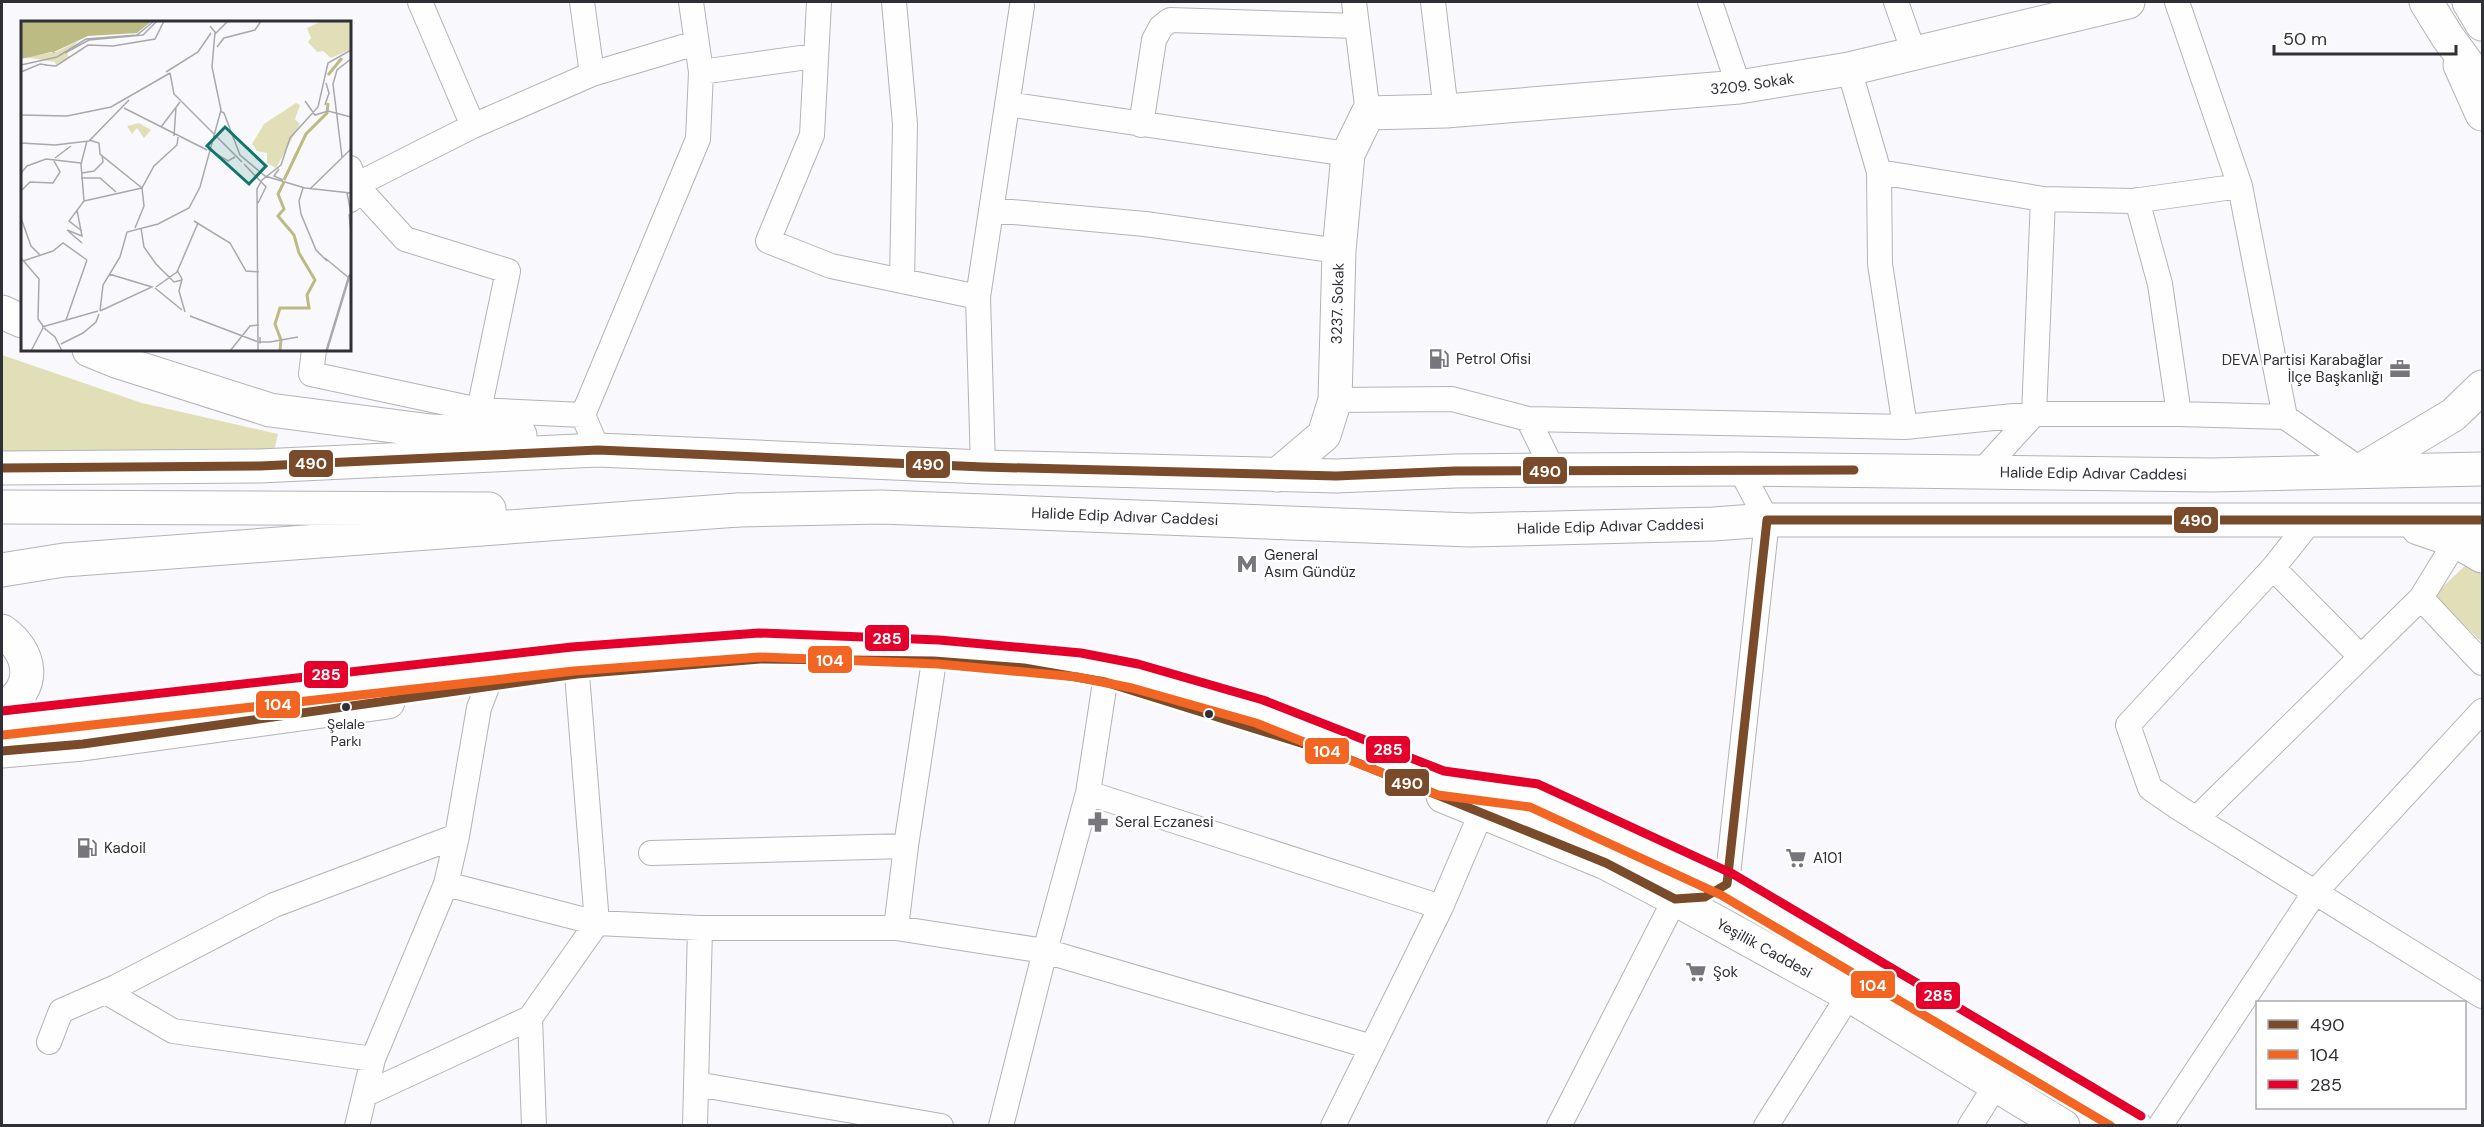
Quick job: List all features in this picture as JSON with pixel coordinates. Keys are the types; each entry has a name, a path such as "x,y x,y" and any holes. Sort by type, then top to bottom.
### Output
{"main road":[{"name":"3209. Sokak","path":"1368,113 1446,111 1739,87 1849,69 2128,2"},
{"path":"2426,2 2447,36 2482,84"},
{"path":"2444,2 2442,10 2447,36 2482,114"},
{"path":"2469,2 2482,24"},
{"name":"3237. Sokak","path":"1277,475 1324,435 1335,400 1340,251 1348,154 1368,113"},
{"path":"2,312 21,321"},
{"path":"91,351 270,410 431,431 537,436 598,450"},
{"path":"2361,470 2453,416 2482,387"},
{"path":"2,468 260,466 598,450"},
{"name":"Halide Edip Adıvar Caddesi","path":"598,450 983,467 1336,476 1553,470 1740,469 2211,475 2482,469"},
{"path":"2,507 738,510"},
{"name":"Halide Edip Adıvar Caddesi","path":"738,510 880,507 1470,530 1714,524 1767,520 2482,520"},
{"path":"2,570 64,560 738,510"},
{"path":"2397,521 2469,549"},
{"path":"2,631 19,646 27,662 27,678 22,692 2,708"},
{"path":"2,723 573,659 760,645 950,653 1090,667 1135,676 1260,712 1441,783 1533,795 1727,884 2135,1125"},
{"name":"Yeşillik Caddesi","path":"2,751 83,744 577,674 760,659 934,661 1024,668 1105,682 1333,753 1605,862 1848,995 2063,1125"},
{"path":"1675,899 1705,897 1727,884"}],"street":[{"path":"420,2 473,126"},
{"path":"582,2 592,74"},
{"path":"598,450 583,415 698,139 701,72 691,2"},
{"path":"819,2 812,135 768,241 831,266 978,297"},
{"path":"894,2 905,124 902,281"},
{"path":"1354,2 1368,113"},
{"path":"1433,2 1446,111"},
{"path":"1710,2 1739,87"},
{"path":"1896,2 1914,53"},
{"path":"2177,2 2240,186 2285,417"},
{"path":"983,467 978,297 1022,6"},
{"path":"1142,125 1154,40 1161,27 1170,20 1233,12 1356,26"},
{"path":"479,410 508,271 405,239 352,184 473,126 592,74 696,43"},
{"path":"701,72 815,56"},
{"path":"1849,69 1879,172 1880,264 1905,427"},
{"path":"1006,104 1348,154"},
{"path":"1879,172 2043,199 2137,200 2240,186"},
{"path":"1981,472 2034,414 2043,199"},
{"path":"2137,200 2160,284 2179,414"},
{"path":"991,210 1145,224 1340,251"},
{"path":"314,351 311,374 479,410 583,415"},
{"path":"1335,400 1452,399 1528,419 1905,427 2034,414 2285,417 2361,470"},
{"path":"1528,419 1553,470"},
{"path":"1727,884 1767,520 1740,469"},
{"path":"2312,519 2273,568 2128,725 2150,788 2196,819 2482,996"},
{"path":"2196,819 2469,549"},
{"path":"2273,568 2361,657"},
{"path":"2421,598 2482,663"},
{"path":"896,928 934,661"},
{"path":"366,1094 530,1018 597,923 577,674"},
{"path":"1001,1125 1088,793 1105,682"},
{"path":"357,1125 373,1059 446,884 457,836 479,708 487,687"},
{"path":"2160,1125 2314,892 2482,711"},
{"path":"1088,793 1441,907"},
{"path":"1333,1125 1441,907 1482,811"},
{"path":"49,1042 61,1011 106,992 274,905 457,836"},
{"path":"651,853 906,846"},
{"path":"446,884 597,923 700,928 896,928 1045,951 1372,1047"},
{"path":"1559,1125 1675,899"},
{"path":"695,1125 700,928"},
{"path":"106,992 173,1031 373,1059"},
{"path":"1766,1125 1848,995"},
{"path":"530,1018 534,1125"},
{"path":"696,1084 941,1125"},
{"path":"1970,1125 1996,1085"}],"green space":[{"path":"2,355 142,403 278,434 273,456 2,454"},
{"path":"2468,563 2482,575 2482,642 2433,596"}],"transit line":[{"name":"490","path":"2,468 260,466 598,450 983,467 1336,476 1455,471 1854,470"},
{"name":"490","path":"2,751 83,744 577,674 760,659 934,661 1024,668 1105,682 1333,753 1606,863 1675,899 1705,897 1727,884 1767,520 2482,520"},
{"name":"285","path":"2,711 572,647 759,633 939,640 1081,653 1138,664 1263,700 1444,771 1538,784 1733,874 2141,1116"},
{"name":"104","path":"3,735 574,671 760,657 938,664 1077,677 1132,688 1256,723 1438,795 1530,807 1721,895 2111,1126"}],"place":[{"name":"Petrol Ofisi","path":"1439,359"},
{"name":"DEVA Partisi Karabağlar İlçe Başkanlığı","path":"2400,369"},
{"name":"General Asım Gündüz","path":"1247,564"},
{"name":"Şelale Parkı","path":"346,707"},
{"name":"Seral Eczanesi","path":"1098,822"},
{"name":"Kadoil","path":"87,848"},
{"name":"A101","path":"1796,858"},
{"name":"Şok","path":"1696,972"}]}
